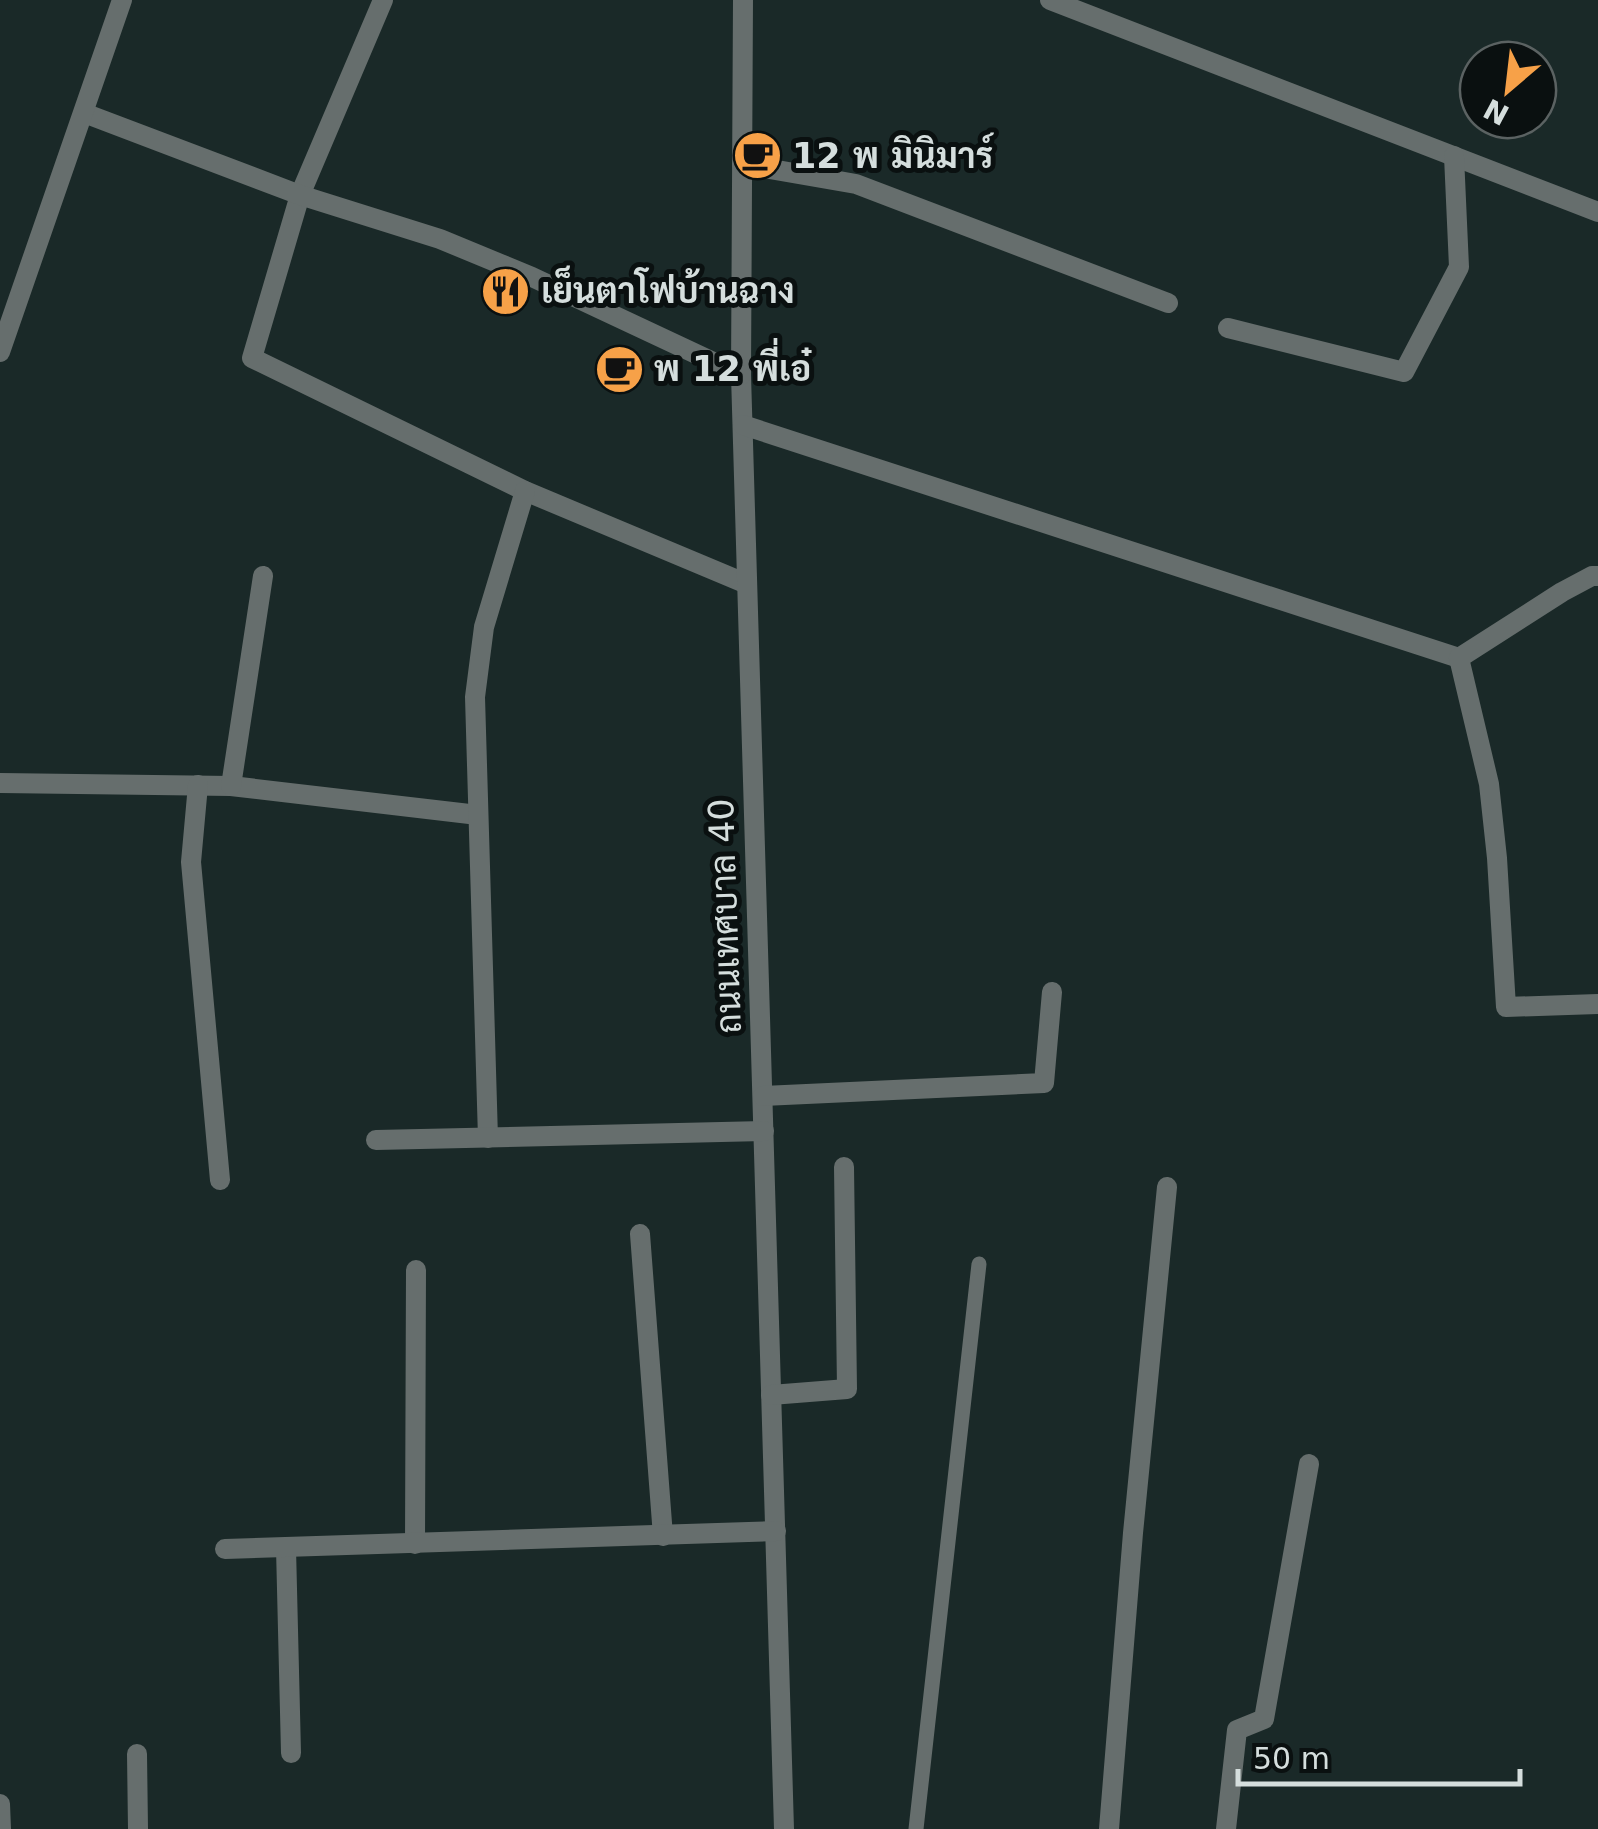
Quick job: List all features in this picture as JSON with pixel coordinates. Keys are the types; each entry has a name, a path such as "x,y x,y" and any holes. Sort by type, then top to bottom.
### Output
{"street":[{"path":"0,352 122,0"},
{"path":"383,0 300,196 252,358 525,491 748,584"},
{"name":"ถนนเทศบาล 40","path":"743,0 741,375 784,1829"},
{"path":"1055,1 1598,212"},
{"path":"84,113 300,196 440,239 532,276 741,375"},
{"path":"1228,328 1404,372 1459,267 1454,156"},
{"path":"742,164 856,184 1168,303"},
{"path":"743,425 1459,658"},
{"path":"488,1138 475,696 484,627 525,491"},
{"path":"230,786 264,576"},
{"path":"1459,658 1562,592 1598,576"},
{"path":"1459,658 1489,784 1506,1007 1598,1004"},
{"path":"0,784 230,786 478,814"},
{"path":"198,786 192,862 220,1180"},
{"path":"763,1096 1044,1083 1052,992"},
{"path":"376,1140 764,1132"},
{"path":"772,1395 847,1389 844,1166"},
{"path":"1109,1829 1133,1533 1168,1187"},
{"path":"640,1234 662,1536"},
{"path":"415,1544 416,1270"},
{"path":"1226,1829 1237,1730 1264,1719 1308,1464"},
{"path":"225,1549 776,1531"},
{"path":"286,1548 291,1753"},
{"path":"137,1754 138,1829"},
{"path":"0,1804 1,1829"}],"lane":[{"path":"916,1829 979,1264"}],"place":[{"name":"12 พ มินิมาร์","path":"757,156"},
{"name":"เย็นตาโฟบ้านฉาง","path":"506,291"},
{"name":"พ 12 พี่เอ๋","path":"619,369"}]}
